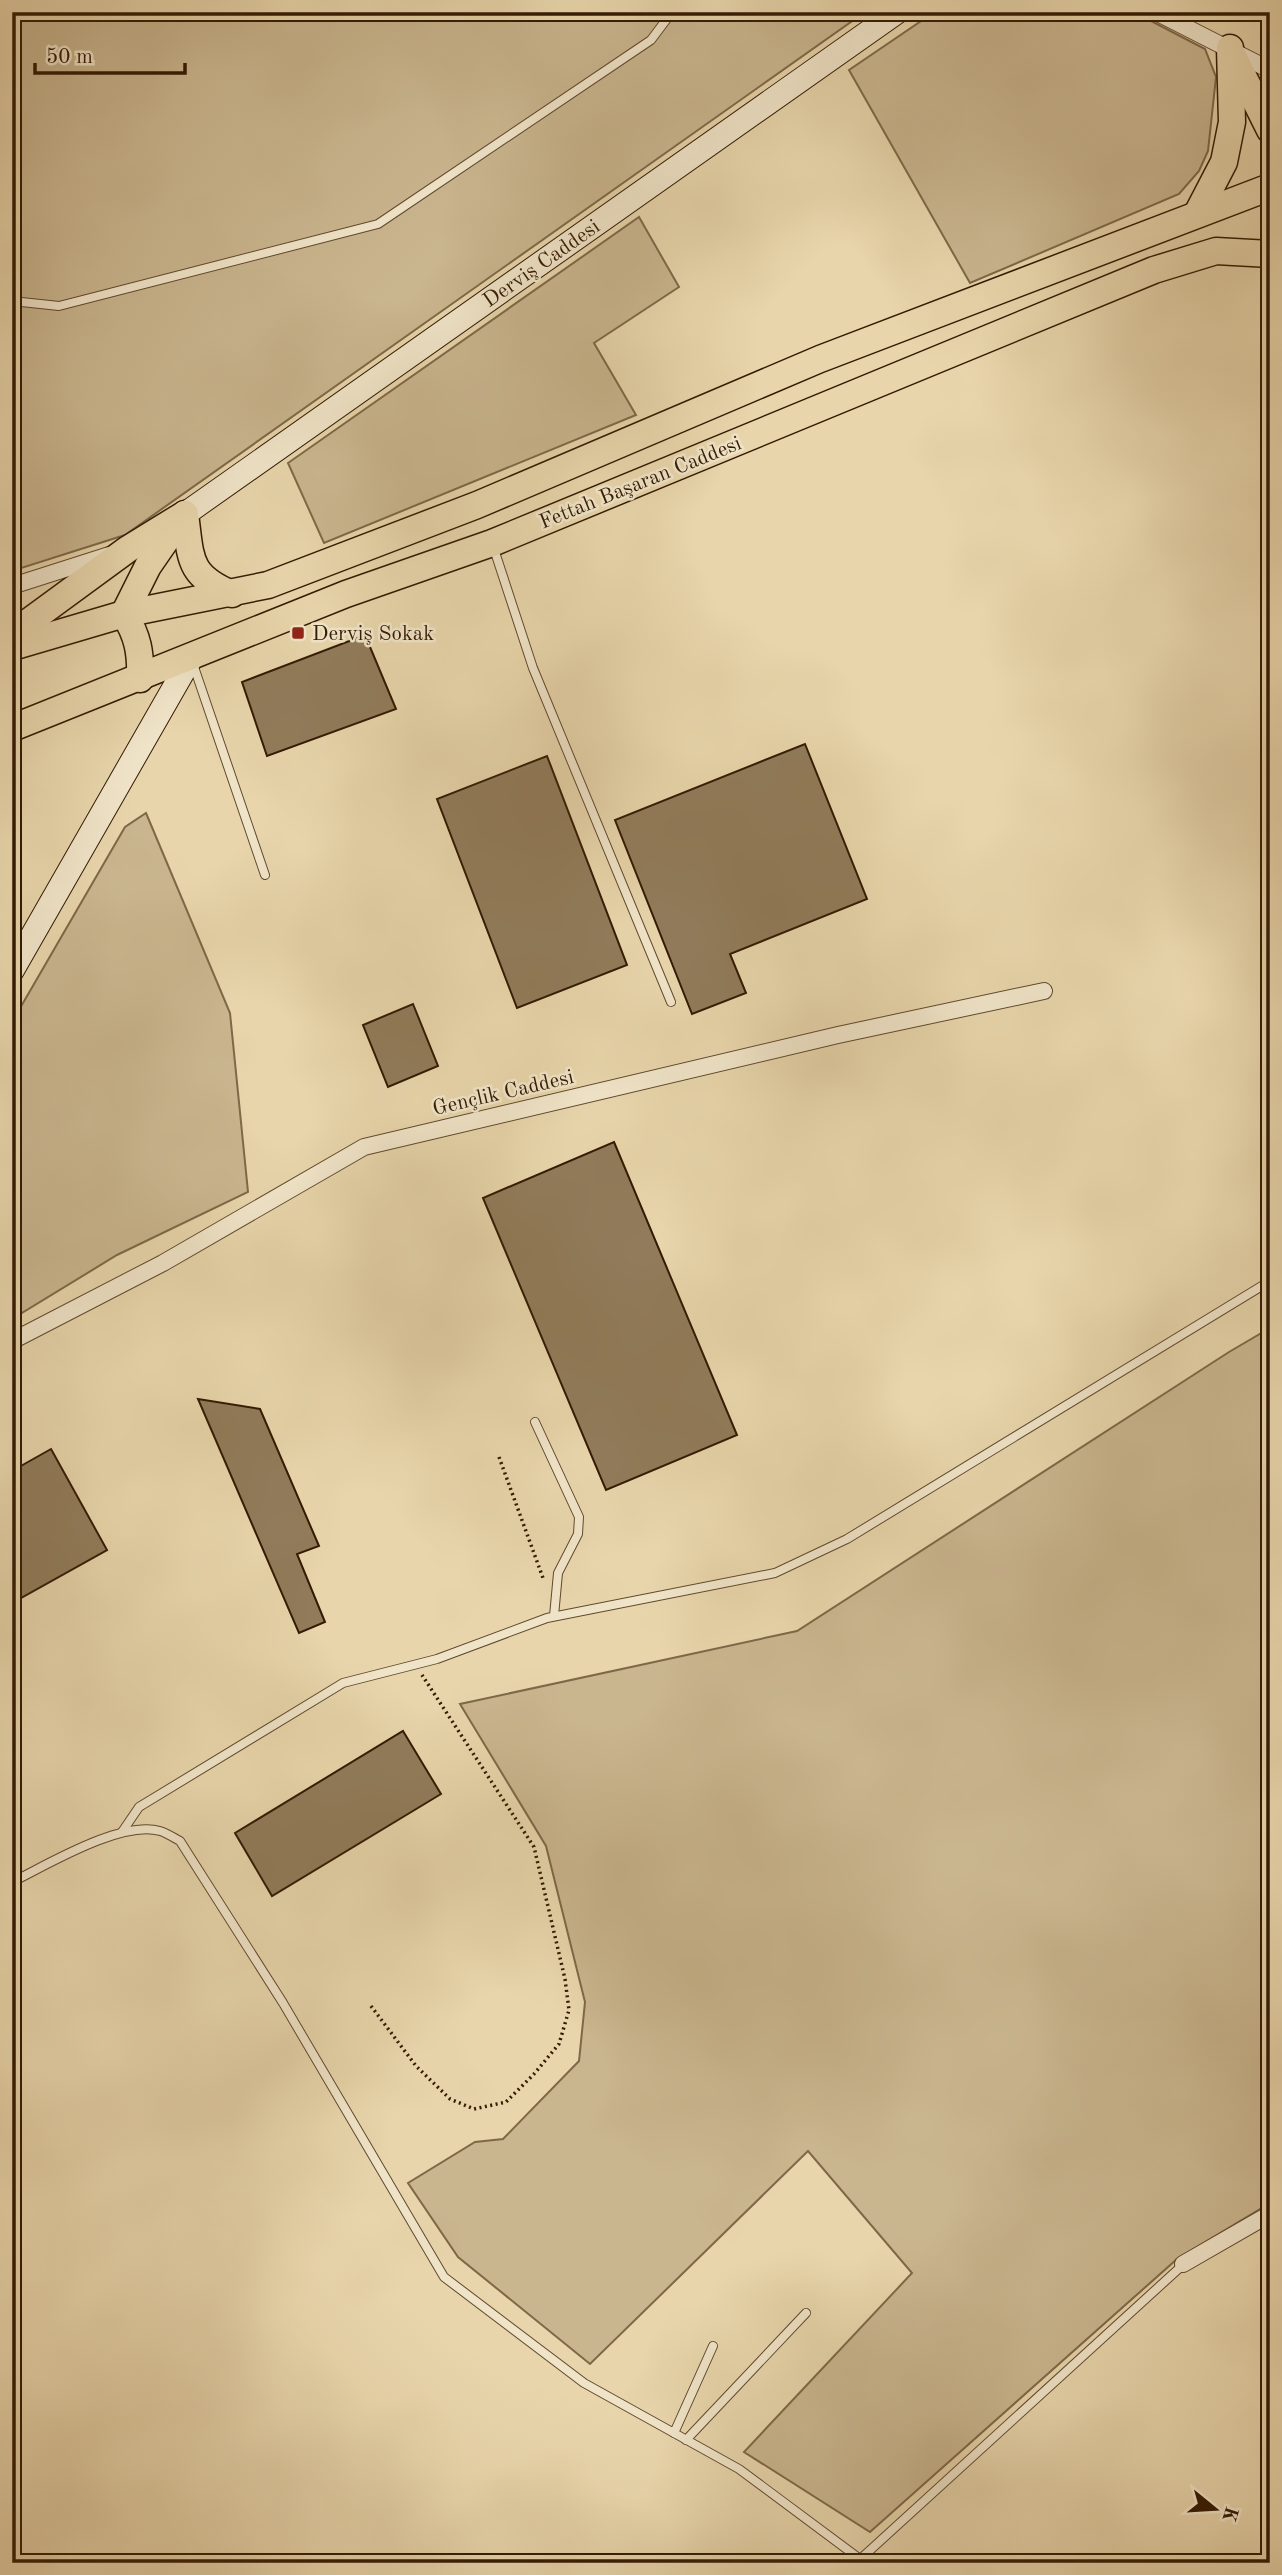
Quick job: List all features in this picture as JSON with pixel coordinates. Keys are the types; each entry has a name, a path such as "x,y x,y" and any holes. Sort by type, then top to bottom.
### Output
{"main road":[{"path":"1230,48 1270,130"},
{"path":"1197,214 1224,162 1232,122 1230,48"},
{"name":"Fettah Başaran Caddesi","path":"12,647 124,614 268,585 477,505 820,359 1270,187"},
{"name":"Fettah Başaran Caddesi","path":"12,728 140,679 346,594 492,543 1154,270 1216,251 1270,254"},
{"path":"12,634 128,549 185,514"},
{"path":"185,514 190,546 200,576 213,586 232,594"},
{"path":"140,679 141,656 138,640 124,614 148,566 185,514"}],"street":[{"name":"Derviş Caddesi","path":"185,514 897,12"},
{"path":"1156,12 1270,70"},
{"path":"12,586 128,549"},
{"path":"12,971 191,658"},
{"name":"Gençlik Caddesi","path":"12,1341 163,1263 365,1147 838,1035 1044,991"},
{"path":"1183,2264 1270,2214"}],"lane":[{"path":"12,301 59,306 377,224 651,40 672,12"},
{"path":"492,543 533,668 671,1002"},
{"path":"191,658 265,875"},
{"path":"122,1832 139,1807 343,1683 415,1664 555,1616 775,1573 846,1539 1270,1281"},
{"path":"535,1422 579,1517 578,1534 558,1573 555,1616"},
{"path":"12,1882 92,1842 122,1832 158,1830 180,1841 283,2003 444,2277 584,2383 739,2469 858,2561 1183,2264"},
{"path":"686,2440 806,2313"},
{"path":"674,2433 713,2346"}],"path":[{"path":"499,1457 544,1583"},
{"path":"371,2006 416,2066 450,2099 474,2109 506,2102 534,2074 559,2044 569,2010 565,1979 534,1847 415,1664"}],"shaded area":[{"path":"12,12 865,12 125,535 12,571"},
{"path":"960,12 1134,12 1205,49 1216,77 1208,151 1199,171 1179,194 970,283 849,70 930,15"},
{"path":"639,217 679,287 594,343 636,415 324,543 288,463"},
{"path":"146,813 230,1013 248,1192 117,1255 12,1319 12,1022 125,827"},
{"path":"1270,1328 1270,2203 1177,2259 870,2532 744,2452 912,2273 808,2151 590,2364 458,2257 408,2183 475,2142 503,2139 579,2061 585,2002 546,1846 460,1704 797,1631"}],"building":[{"path":"365,635 396,709 267,756 242,682"},
{"path":"805,744 867,899 730,954 746,993 692,1014 615,820"},
{"path":"547,756 627,965 517,1008 437,799"},
{"path":"413,1004 438,1066 388,1087 363,1025"},
{"path":"614,1142 737,1435 606,1490 483,1198"},
{"path":"198,1399 260,1409 319,1546 297,1554 325,1622 299,1633"},
{"path":"51,1449 107,1550 12,1603 12,1471"},
{"path":"403,1731 441,1794 272,1896 235,1833"}],"place":[{"name":"Derviş Sokak","path":"298,633"}]}
